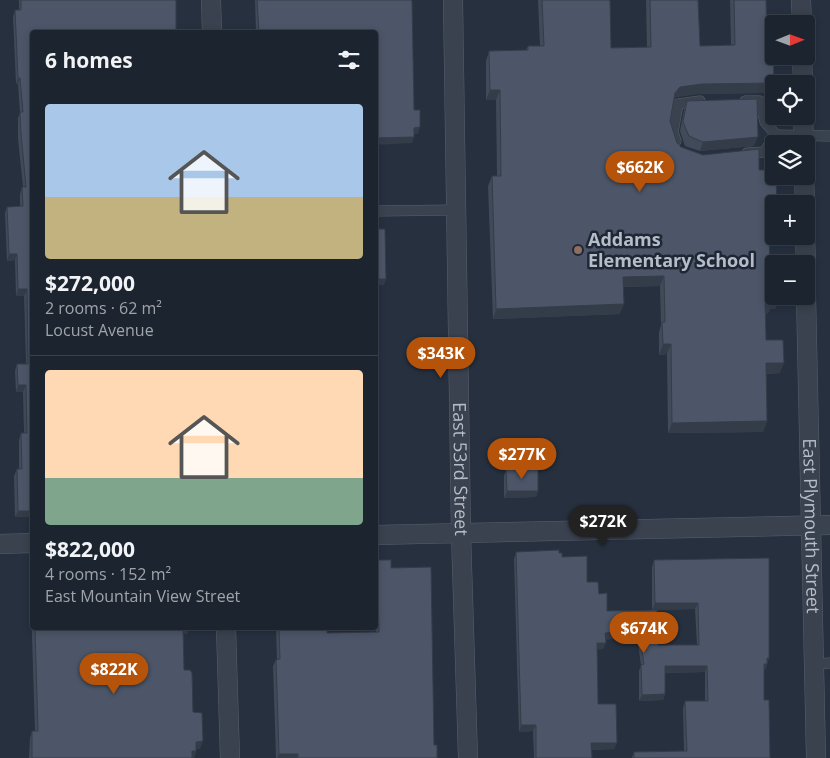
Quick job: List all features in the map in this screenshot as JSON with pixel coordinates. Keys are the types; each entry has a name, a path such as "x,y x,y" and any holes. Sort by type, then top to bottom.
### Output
{"street":[{"path":"211,0 212,30"},
{"name":"East 53rd Street","path":"452,0 460,533 468,758"},
{"path":"802,0 802,15"},
{"name":"East Plymouth Street","path":"806,305 810,525 822,664 816,758"},
{"path":"378,535 830,525"},
{"path":"0,544 30,543"},
{"path":"226,630 230,758"}],"lane":[{"path":"680,151 673,132 678,104 707,101"},
{"path":"733,101 760,101 765,122 776,135"},
{"path":"815,138 830,136"},
{"path":"736,154 765,151"},
{"path":"378,212 456,210"}],"building":[{"path":"21,0 176,0 176,30 30,30 30,511 18,511 17,469 22,469 21,433 27,433 26,385 18,385 17,364 28,364 27,289 18,289 17,254 9,254 7,207 23,206 22,187 26,187 20,112 23,112 20,78 18,78 15,10 21,10"},
{"path":"257,0 412,0 414,110 420,110 420,127 414,128 414,137 378,138 378,30 259,30"},
{"path":"542,0 610,0 611,48 651,47 650,0 698,0 700,46 735,45 734,0 766,0 765,65 774,65 774,75 765,75 765,83 702,84 680,87 675,93 670,121 677,143 681,147 703,155 759,149 759,170 765,170 765,185 776,185 777,195 765,195 765,245 769,245 770,255 765,255 766,340 783,340 784,363 766,363 767,421 672,423 671,344 663,344 662,322 665,322 664,276 623,277 624,304 496,309 492,176 501,176 500,90 490,90 489,51 528,50 528,46 544,46"},
{"path":"757,99 758,137 703,142 689,136 683,122 687,101"},
{"path":"378,229 385,229 386,279 378,279"},
{"path":"506,469 538,469 538,491 507,491"},
{"path":"559,550 559,553 562,553 562,557 587,556 587,582 598,582 599,594 607,593 607,611 657,610 658,645 699,645 698,603 655,603 654,560 769,558 769,658 767,658 767,664 764,664 764,700 769,700 770,758 634,758 634,752 687,751 685,701 708,701 707,666 665,666 665,694 642,695 641,665 644,664 639,631 605,633 606,643 597,643 598,704 616,704 617,743 591,743 592,758 536,758 536,725 521,725 516,552"},
{"path":"378,560 391,560 391,568 431,567 434,745 437,745 437,758 298,758 298,754 279,754 276,660 280,659 279,630 327,630 327,633 379,632"},
{"path":"35,630 183,630 184,670 190,670 192,673 193,712 202,713 203,741 196,742 196,751 192,751 192,758 32,758 32,731 38,731"}],"place":[{"name":"Addams Elementary School","path":"578,250"}]}
